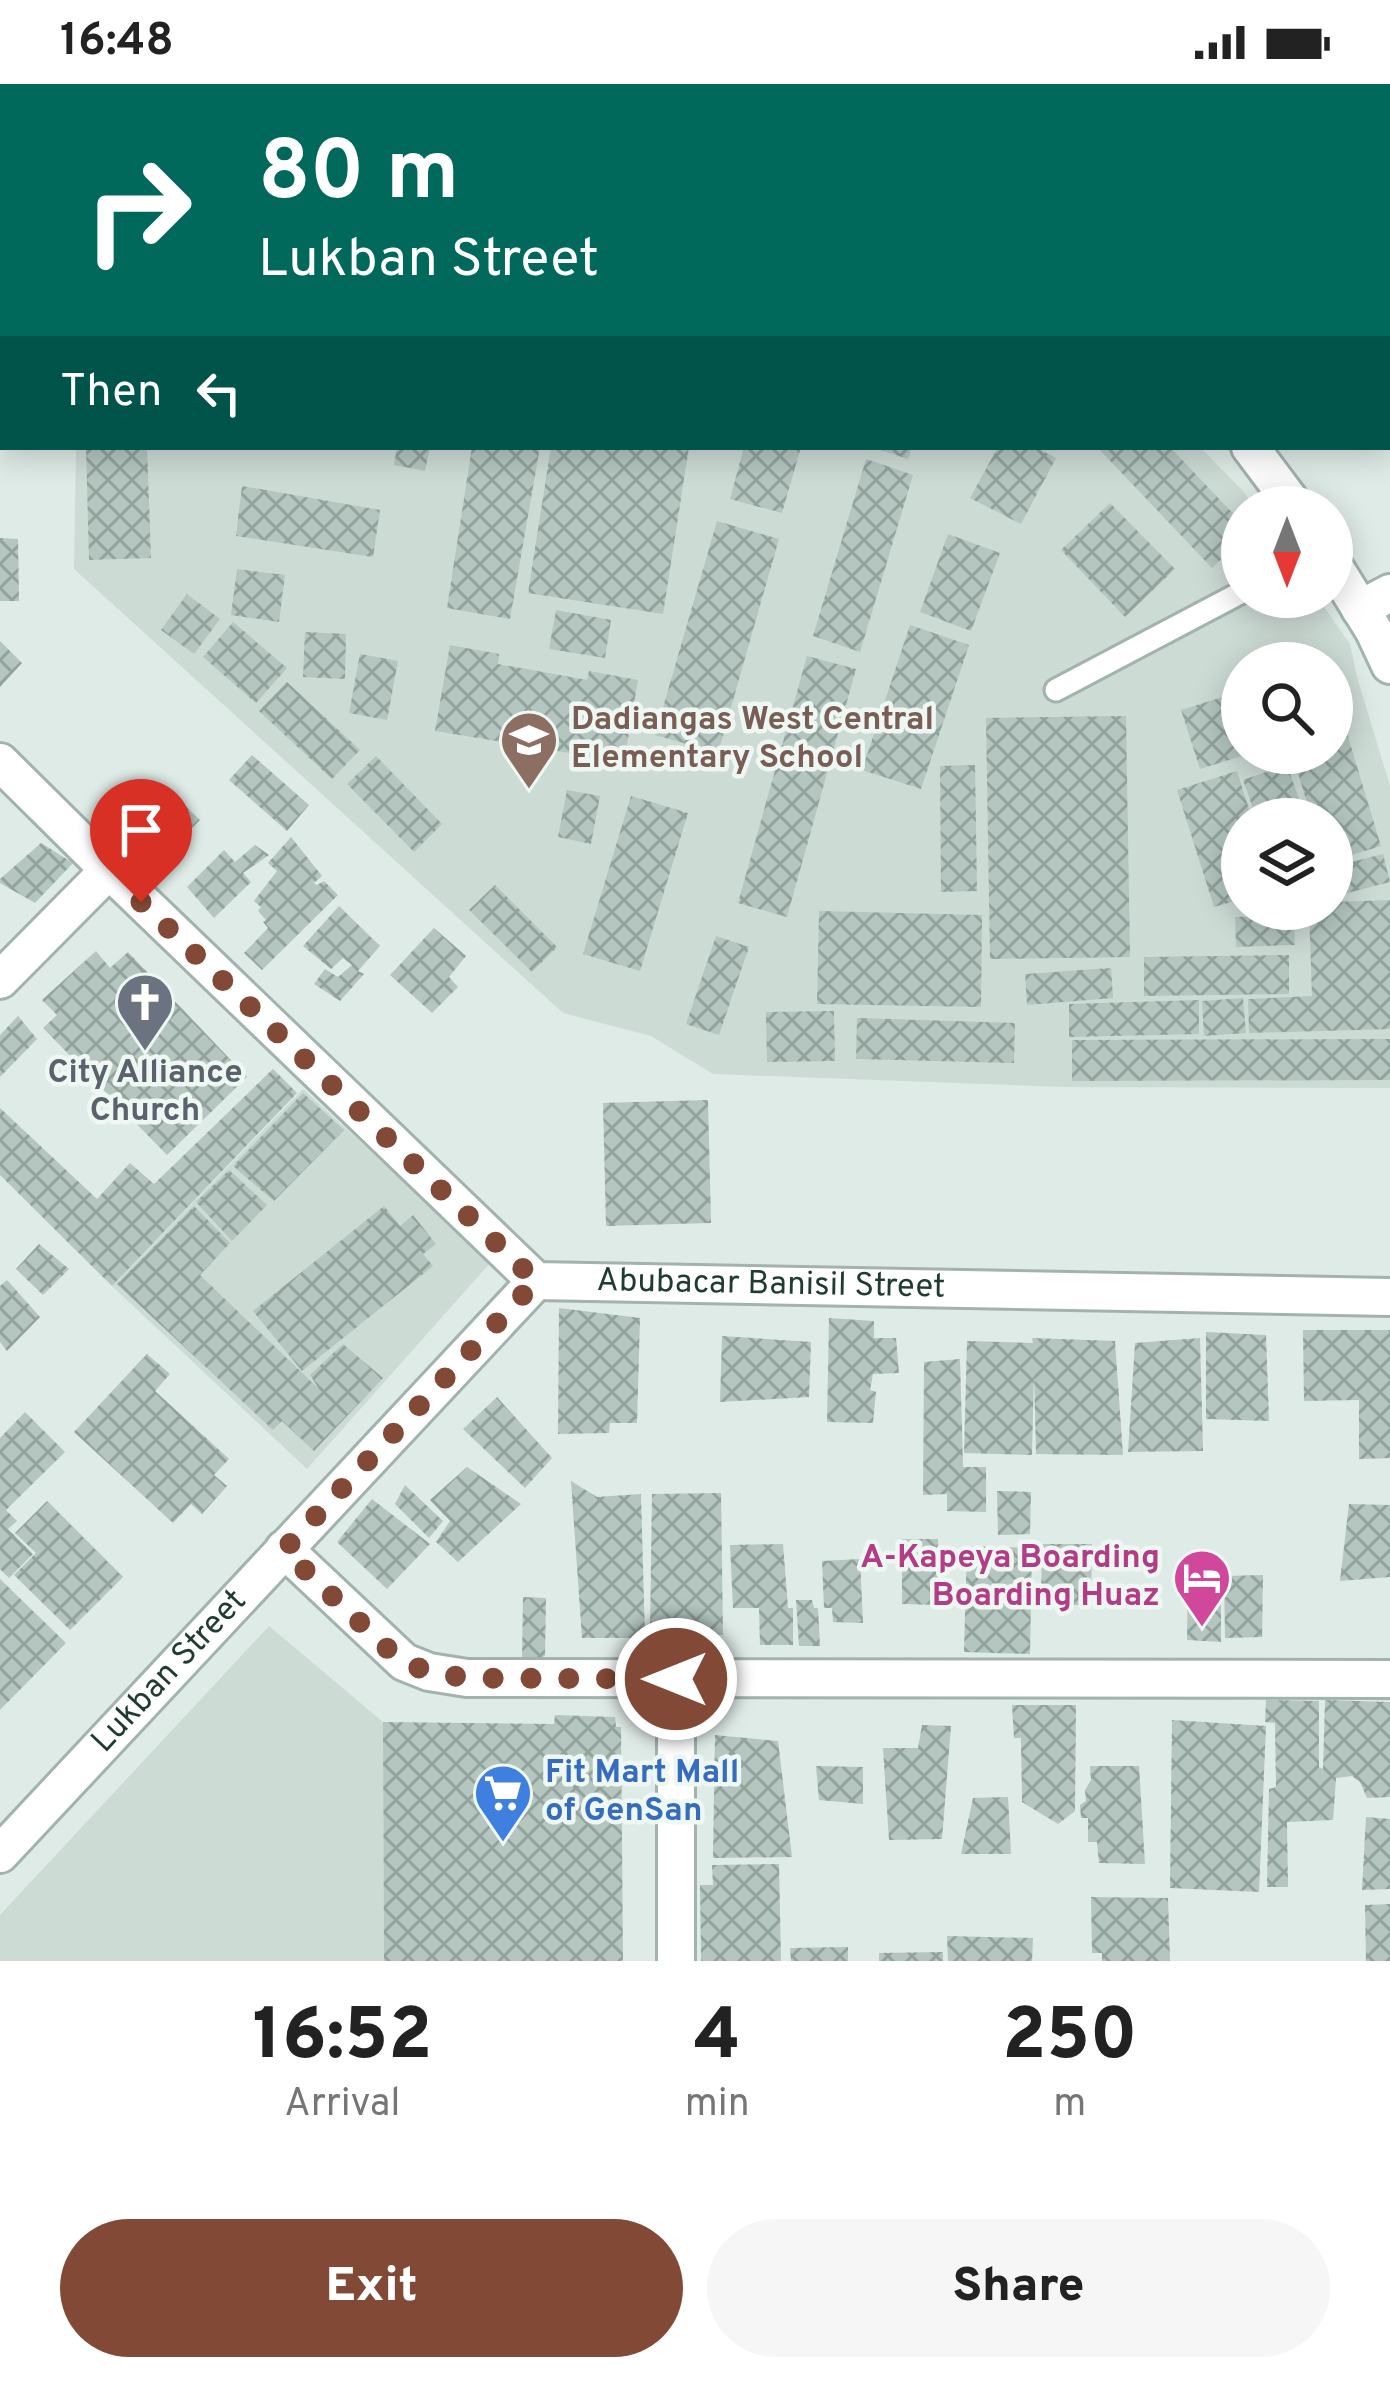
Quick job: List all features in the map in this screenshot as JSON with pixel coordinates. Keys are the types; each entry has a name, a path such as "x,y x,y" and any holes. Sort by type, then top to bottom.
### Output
{"street":[{"path":"1252,450 1279,486"},
{"path":"1375,601 1390,665"},
{"path":"0,762 536,1281"},
{"path":"0,980 109,871"},
{"name":"Abubacar Banisil Street","path":"536,1281 1390,1297"},
{"name":"Lukban Street","path":"0,1854 536,1281"},
{"path":"284,1550 404,1662 467,1678 1390,1679"},
{"path":"676,1679 676,1961"}],"lane":[{"path":"1056,690 1221,603"}],"shaded area":[{"path":"76,450 1203,450 1238,486 1221,486 1221,618 1332,618 1349,642 1221,642 1221,774 1353,774 1353,658 1390,786 1390,1088 1065,1087 713,1074 651,1036 563,1013 74,569"},
{"path":"303,1089 491,1262 307,1469 112,1286"},
{"path":"269,1626 383,1722 384,1961 0,1961 0,1915"}],"building":[{"path":"86,450 147,450 151,558 89,560"},
{"path":"396,450 429,450 425,471 394,465"},
{"path":"472,450 539,450 510,619 447,608"},
{"path":"551,450 689,450 663,614 528,593"},
{"path":"743,450 800,450 782,513 730,499"},
{"path":"881,450 911,450 908,459"},
{"path":"996,450 1041,450 1056,458 1021,524 970,498"},
{"path":"1100,450 1173,450 1221,501 1221,560 1212,568"},
{"path":"866,459 913,475 860,652 813,636"},
{"path":"242,486 380,510 373,557 236,536"},
{"path":"1110,503 1175,569 1125,617 1061,550"},
{"path":"717,521 779,539 718,753 655,735"},
{"path":"948,534 1000,553 971,631 920,612"},
{"path":"0,538 18,539 19,601 0,601"},
{"path":"237,569 285,575 279,622 231,615"},
{"path":"187,594 220,619 194,654 161,630"},
{"path":"556,610 611,620 605,658 549,649"},
{"path":"233,622 287,668 256,703 203,657"},
{"path":"910,625 969,645 921,789 862,770"},
{"path":"305,632 346,634 345,679 303,677"},
{"path":"0,641 22,663 0,687"},
{"path":"450,645 499,654 498,664 587,680 589,671 638,680 624,762 435,731"},
{"path":"360,654 398,661 387,720 349,713"},
{"path":"807,656 856,669 787,917 738,903"},
{"path":"287,682 360,750 332,779 259,711"},
{"path":"1221,698 1221,762 1200,769 1181,710"},
{"path":"1126,716 1130,957 990,959 986,718"},
{"path":"1353,753 1381,846 1353,855 1353,798 1306,798 1298,774 1353,774"},
{"path":"252,755 309,805 287,831 229,780"},
{"path":"376,756 442,824 414,852 347,784"},
{"path":"975,765 977,891 941,892 940,766"},
{"path":"1238,774 1245,798 1221,798 1221,905 1214,907 1177,790"},
{"path":"1261,774 1290,774 1299,798 1249,798 1243,780"},
{"path":"567,790 600,796 591,844 558,837"},
{"path":"631,796 688,813 640,971 583,954"},
{"path":"177,798 200,820 162,858 136,840"},
{"path":"291,837 322,876 314,883 324,881 338,895 262,970 244,953 268,928 254,901 277,871 268,863"},
{"path":"41,843 73,863 35,903 0,879"},
{"path":"255,845 269,855 243,873 251,882 214,918 187,887 224,850 235,862"},
{"path":"1383,854 1390,882 1353,892 1353,862"},
{"path":"495,885 557,947 532,972 469,910"},
{"path":"1390,900 1390,1029 1249,1033 1248,999 1312,996 1310,930 1353,930 1353,901"},
{"path":"339,906 380,946 340,1001 314,984 325,969 338,977 352,965 343,958 331,969 303,946"},
{"path":"819,911 982,915 981,1007 817,1004"},
{"path":"434,928 466,956 449,977 458,987 432,1013 390,975"},
{"path":"1235,930 1294,930 1295,945 1236,947"},
{"path":"716,936 749,947 719,1035 686,1024"},
{"name":"City Alliance Church","path":"96,951 110,968 128,952 247,1077 167,1155 43,1028 57,1015 42,1000"},
{"path":"1289,955 1289,994 1144,996 1144,957"},
{"path":"1111,968 1113,998 1027,1005 1025,974"},
{"path":"1243,998 1246,1033 1204,1036 1202,1001"},
{"path":"1199,1000 1199,1034 1069,1037 1069,1004"},
{"path":"834,1011 835,1061 767,1062 766,1012"},
{"path":"18,1016 37,1039 0,1077 0,1035"},
{"path":"857,1018 1015,1023 1014,1063 856,1059"},
{"path":"1390,1039 1390,1080 1072,1081 1072,1040"},
{"path":"273,1069 297,1093 112,1286 0,1175 0,1108 97,1199 130,1163 154,1184"},
{"path":"303,1093 344,1130 274,1201 233,1166"},
{"path":"708,1100 711,1223 606,1226 603,1103"},
{"path":"229,1170 267,1205 232,1241 196,1202"},
{"path":"194,1206 230,1243 200,1275 319,1389 310,1375 343,1344 383,1378 314,1451 282,1421 273,1430 117,1284"},
{"path":"384,1206 400,1226 413,1215 436,1244 423,1254 433,1266 302,1371 253,1311"},
{"path":"39,1244 69,1269 43,1295 16,1269"},
{"path":"7,1280 40,1317 7,1351 0,1342 0,1286"},
{"path":"559,1308 640,1318 637,1423 610,1423 609,1433 558,1434"},
{"path":"829,1318 874,1321 874,1338 896,1338 899,1373 873,1374 873,1423 827,1422"},
{"path":"1303,1330 1390,1330 1390,1458 1359,1459 1359,1400 1304,1401"},
{"path":"1206,1332 1266,1335 1269,1421 1206,1419"},
{"path":"722,1336 811,1342 809,1397 720,1402"},
{"path":"1032,1338 1115,1341 1123,1455 1036,1454 1034,1373 1032,1455 964,1453 967,1341 1033,1343"},
{"path":"1200,1338 1203,1451 1128,1452 1135,1343"},
{"path":"147,1354 170,1374 155,1391 229,1459 214,1475 227,1486 202,1514 191,1504 173,1523 74,1432"},
{"path":"960,1359 963,1467 986,1467 986,1512 947,1511 947,1494 923,1495 924,1362"},
{"path":"497,1397 552,1458 525,1488 463,1429"},
{"path":"25,1412 65,1452 6,1510 17,1521 8,1529 33,1554 9,1578 0,1569 0,1438"},
{"path":"467,1467 521,1504 458,1562 436,1542 450,1521 430,1500"},
{"path":"571,1481 597,1497 641,1494 645,1638 582,1638"},
{"path":"405,1485 443,1521 429,1538 395,1504"},
{"path":"997,1491 1031,1492 1030,1534 998,1535"},
{"path":"721,1493 723,1635 650,1634 652,1494"},
{"path":"372,1499 430,1544 387,1589 337,1542"},
{"path":"47,1501 123,1577 70,1630 14,1575 36,1553 15,1533"},
{"path":"1349,1504 1390,1505 1390,1577 1340,1581"},
{"path":"902,1539 938,1539 940,1605 902,1604"},
{"path":"783,1544 788,1608 793,1608 793,1645 760,1645 759,1608 733,1608 730,1545"},
{"path":"1042,1544 1092,1544 1091,1605 1041,1605"},
{"path":"967,1546 1032,1548 1030,1654 964,1652"},
{"path":"860,1559 863,1623 833,1622 832,1608 824,1608 822,1561"},
{"path":"1188,1572 1221,1575 1221,1642 1187,1640"},
{"path":"1263,1575 1262,1637 1225,1638 1224,1576"},
{"path":"0,1579 66,1643 0,1710"},
{"path":"523,1597 546,1598 545,1656 522,1662"},
{"path":"796,1600 812,1600 818,1608 820,1646 799,1646"},
{"path":"1266,1700 1319,1701 1319,1767 1323,1769 1325,1700 1390,1702 1390,1797 1367,1798 1352,1776 1336,1778 1333,1820 1287,1822 1288,1887 1267,1887 1269,1789 1276,1787 1275,1723 1265,1722"},
{"path":"1012,1705 1076,1705 1075,1811 1058,1824 1022,1802 1021,1738 1014,1738"},
{"name":"Fit Mart Mall of GenSan","path":"555,1715 615,1717 616,1727 621,1727 623,1961 384,1961 383,1722 554,1724"},
{"path":"1172,1720 1266,1726 1259,1892 1170,1888"},
{"path":"922,1725 951,1726 942,1839 889,1840 883,1748 918,1748"},
{"path":"715,1735 778,1741 792,1857 713,1858"},
{"path":"816,1766 863,1767 863,1804 819,1800"},
{"path":"1090,1766 1139,1766 1145,1864 1099,1863 1097,1842 1088,1842 1088,1818 1081,1818"},
{"path":"1008,1797 1011,1854 961,1854 973,1798"},
{"path":"1366,1817 1390,1819 1390,1889 1362,1890"},
{"path":"779,1864 781,1961 701,1961 700,1885 713,1885 712,1865"},
{"path":"1091,1897 1168,1898 1170,1961 1102,1961 1102,1953 1092,1953"},
{"path":"1390,1904 1390,1961 1366,1961 1365,1905"},
{"path":"947,1936 1033,1938 1032,1961 948,1961"},
{"path":"848,1947 848,1961 791,1961 790,1948"},
{"path":"943,1952 943,1961 879,1961 879,1953"}],"place":[{"name":"Dadiangas West Central Elementary School","path":"529,791"},
{"name":"City Alliance Church","path":"145,1053"},
{"name":"A-Kapeya Boarding Boarding Huaz","path":"1202,1629"},
{"name":"Fit Mart Mall of GenSan","path":"503,1844"}],"route":[{"path":"141,902 536,1281 284,1550 391,1652 429,1672 467,1678 676,1679"}]}
